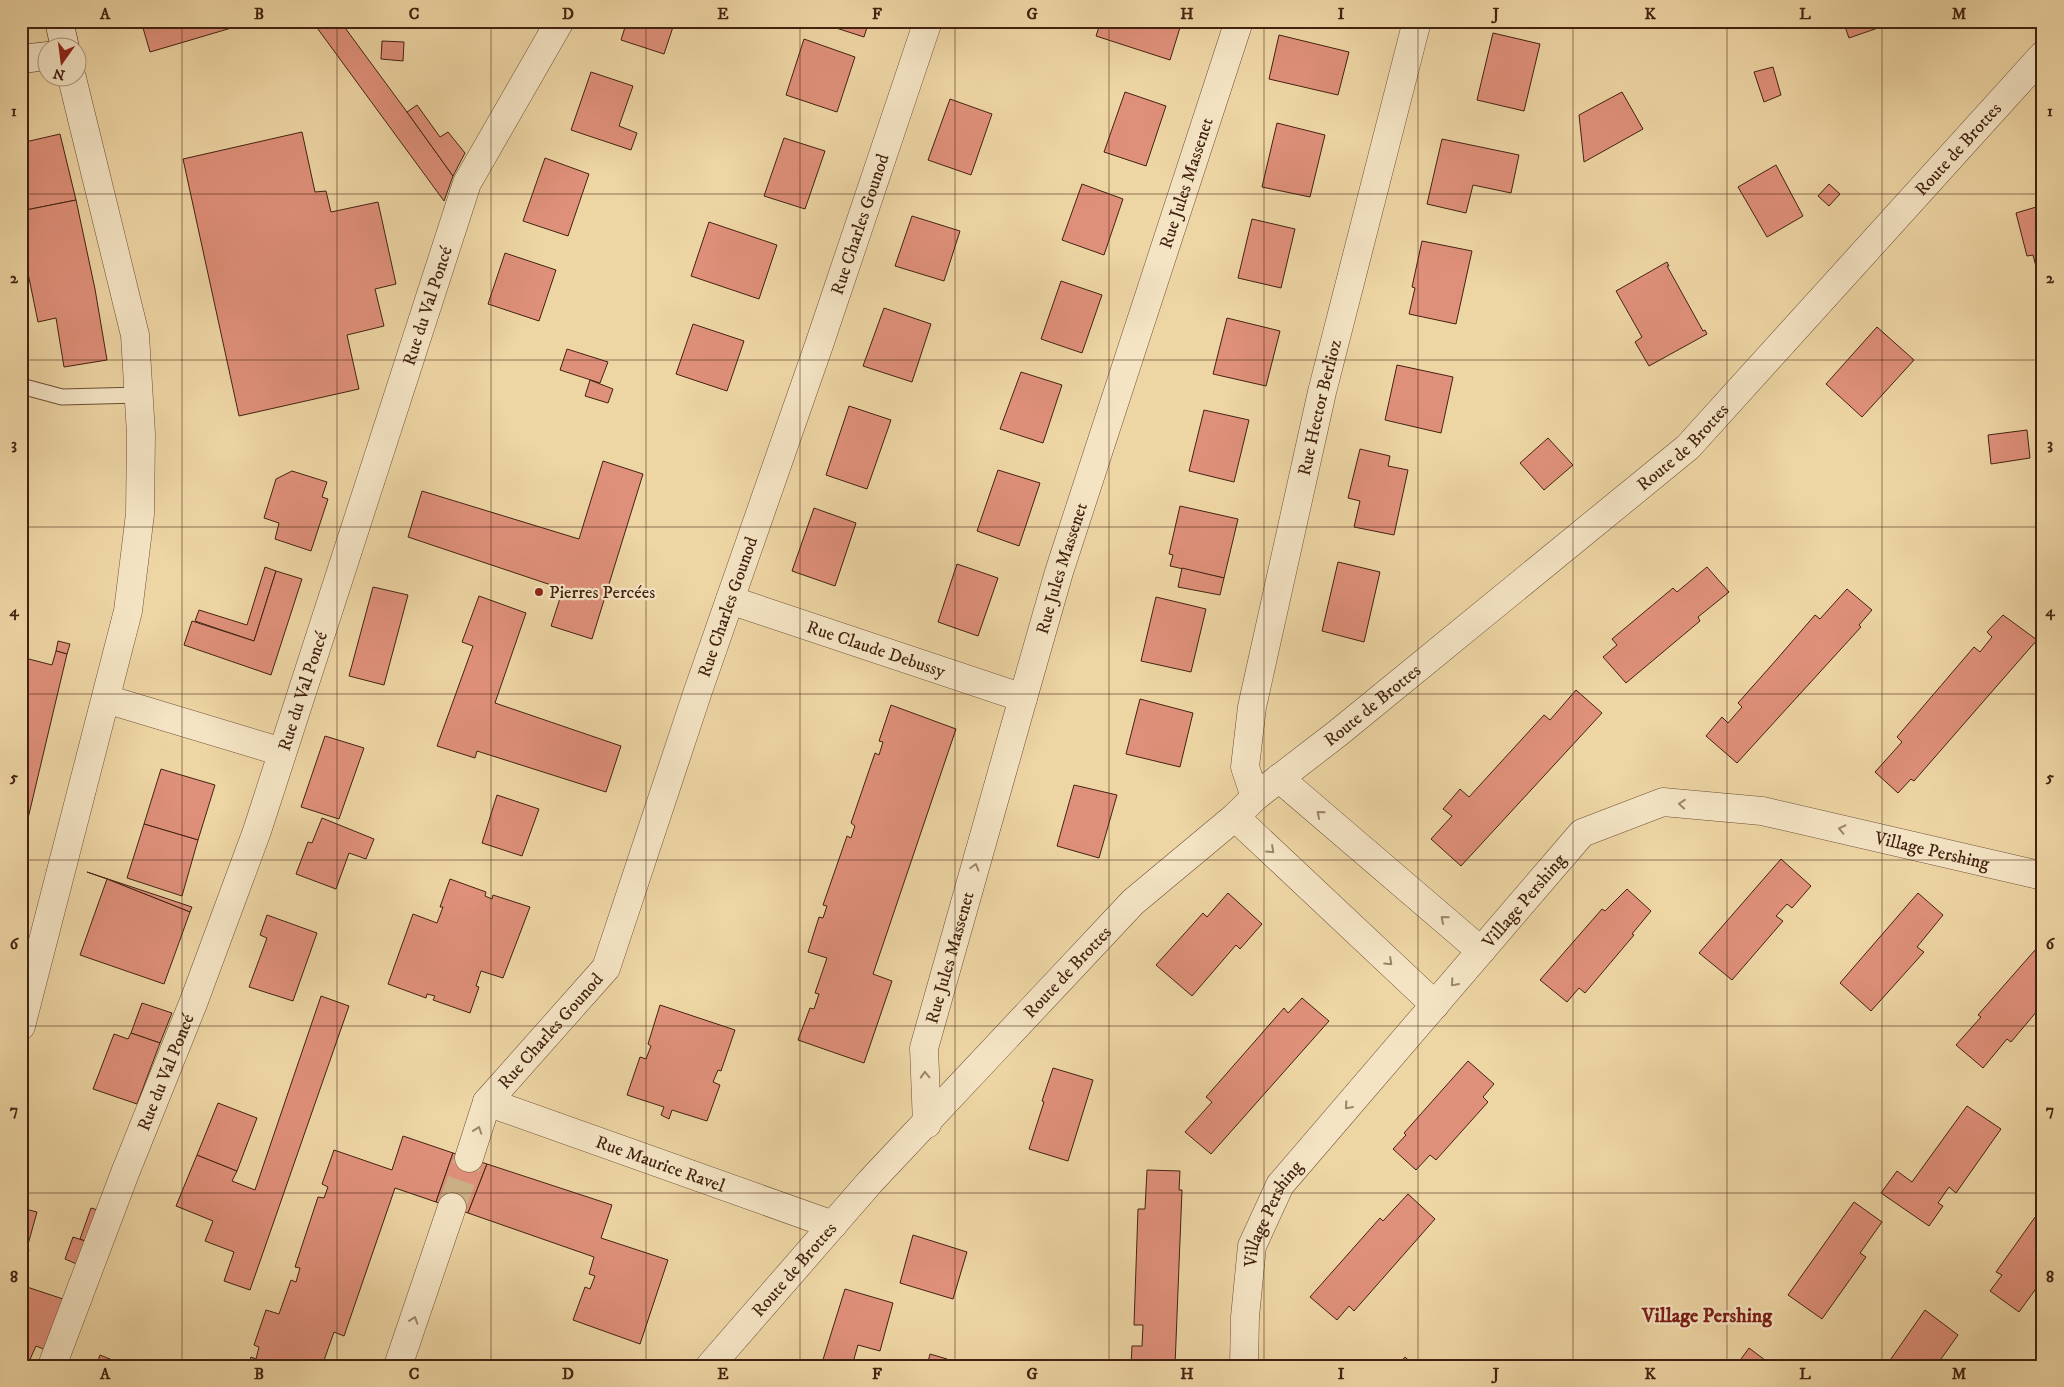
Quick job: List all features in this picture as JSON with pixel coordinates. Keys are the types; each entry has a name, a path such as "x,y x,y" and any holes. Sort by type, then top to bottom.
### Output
{"street":[{"path":"59,21 63,38"},
{"name":"Rue du Val Poncé","path":"52,1366 125,1173 194,1001 257,831 467,183 560,21"},
{"name":"Rue Charles Gounod","path":"469,1158 487,1102 606,968 928,21"},
{"name":"Rue Jules Massenet","path":"927,1124 924,1048 1058,572 1239,21"},
{"name":"Rue Hector Berlioz","path":"1255,797 1245,767 1252,707 1322,392 1417,21"},
{"name":"Route de Brottes","path":"710,1366 870,1182 927,1124 1133,902 1255,797 1338,733 1688,447 2043,55"},
{"path":"21,59 38,57"},
{"path":"21,1026 128,611 140,514 141,434 135,334 74,88"},
{"name":"Rue Claude Debussy","path":"730,600 1023,698"},
{"path":"106,699 282,752"},
{"path":"1279,778 1481,951"},
{"name":"Village Pershing","path":"1244,1366 1245,1317 1252,1246 1280,1185 1582,833 1663,802 1762,811 2043,876"},
{"path":"1235,816 1435,1005"},
{"name":"Rue Maurice Ravel","path":"487,1102 833,1225"},
{"path":"398,1366 452,1207"}],"lane":[{"path":"21,386 62,397 139,395"}],"building":[{"path":"141,21 255,21 150,52"},
{"path":"312,21 340,21 407,112 453,176 444,201"},
{"path":"627,21 675,21 664,54 621,40"},
{"path":"834,21 869,21 864,37 833,27"},
{"path":"1101,21 1182,21 1170,60 1096,36"},
{"path":"1843,21 1898,21 1849,38"},
{"path":"1493,33 1540,44 1524,111 1477,100"},
{"path":"1279,35 1349,52 1338,95 1269,79"},
{"path":"804,39 855,57 837,112 786,95"},
{"path":"382,41 404,42 403,61 381,59"},
{"path":"1773,67 1781,95 1764,102 1754,72"},
{"path":"591,72 633,86 619,126 637,133 631,150 571,130"},
{"path":"1125,92 1166,106 1146,166 1104,152"},
{"path":"1622,92 1643,129 1584,162 1579,115"},
{"path":"950,99 992,114 971,175 928,160"},
{"path":"417,105 440,137 448,132 465,153 453,176 407,112"},
{"path":"1277,123 1325,135 1310,197 1262,187"},
{"path":"302,132 315,192 326,191 331,212 378,202 396,284 375,289 384,326 347,335 359,389 239,416 183,159"},
{"path":"60,134 76,200 21,211 21,143"},
{"path":"784,138 825,151 805,209 764,196"},
{"path":"1442,139 1519,155 1511,193 1473,185 1466,213 1427,204"},
{"path":"545,158 589,174 568,236 523,221"},
{"path":"1776,165 1803,216 1767,237 1738,187"},
{"path":"1082,184 1123,199 1104,255 1062,240"},
{"path":"1829,184 1840,194 1829,206 1818,196"},
{"path":"76,200 95,289 107,360 64,367 56,318 38,322 21,239 21,211"},
{"path":"2043,205 2043,272 2038,274 2033,255 2027,256 2016,213"},
{"path":"912,216 960,231 944,281 895,266"},
{"path":"1252,219 1295,229 1281,288 1238,278"},
{"path":"709,222 777,245 759,299 691,276"},
{"path":"1422,241 1472,251 1456,324 1409,314 1415,288 1412,287"},
{"path":"505,253 556,270 539,321 488,304"},
{"path":"1667,262 1669,266 1667,266 1703,331 1705,330 1707,334 1649,366 1635,342 1642,337 1616,291"},
{"path":"1061,281 1102,295 1082,353 1041,339"},
{"path":"884,308 931,324 912,382 863,366"},
{"path":"1227,318 1280,331 1266,386 1213,374"},
{"path":"693,324 744,341 727,391 676,374"},
{"path":"1877,327 1914,360 1862,417 1826,384"},
{"path":"567,349 608,362 600,383 560,370"},
{"path":"1397,365 1453,377 1441,433 1385,420"},
{"path":"1021,372 1062,385 1043,443 1000,429"},
{"path":"590,380 613,389 608,403 585,396"},
{"path":"849,406 891,420 867,489 826,475"},
{"path":"1204,410 1249,420 1234,482 1189,471"},
{"path":"2027,430 2030,458 1991,464 1988,435"},
{"path":"1548,438 1573,465 1544,490 1520,463"},
{"path":"1360,449 1390,456 1388,466 1408,470 1394,535 1354,527 1360,501 1348,498"},
{"path":"603,461 643,474 592,639 551,626 563,589 408,537 422,491 579,539"},
{"path":"998,470 1040,483 1019,546 977,531"},
{"path":"292,471 327,482 322,497 328,499 311,551 275,539 279,523 264,518 276,479"},
{"path":"1180,506 1238,519 1224,578 1170,566 1173,555 1169,554"},
{"path":"814,508 856,523 835,586 792,571"},
{"path":"1338,562 1380,572 1364,642 1322,631"},
{"path":"957,564 998,578 978,636 938,622"},
{"path":"265,567 276,571 254,641 195,621 199,610 247,625"},
{"path":"1707,567 1729,592 1698,617 1700,621 1626,683 1603,657 1617,645 1612,639 1673,588 1677,592"},
{"path":"1182,568 1224,578 1220,595 1178,587"},
{"path":"276,571 302,579 271,675 184,645 192,621 254,641"},
{"path":"373,587 408,595 384,685 349,676"},
{"path":"1847,589 1872,610 1859,625 1861,627 1737,763 1706,736 1722,717 1728,723 1742,707 1738,703 1815,615 1820,619"},
{"path":"479,596 526,613 495,703 621,746 606,792 477,751 475,758 437,746 473,646 462,642"},
{"path":"1156,597 1206,609 1191,672 1141,661"},
{"path":"2003,615 2037,640 1914,781 1911,779 1898,793 1875,772 1902,742 1897,737 1974,647 1980,652 1992,637 1987,632"},
{"path":"58,641 70,644 67,654 56,651"},
{"path":"56,651 67,654 21,848 21,657 52,665"},
{"path":"1576,690 1602,713 1461,866 1431,839 1452,816 1443,809 1460,789 1469,797 1544,715 1550,720"},
{"path":"1140,699 1193,713 1180,767 1126,754"},
{"path":"891,705 956,729 873,974 892,981 864,1063 798,1040 810,1008 814,1009 819,994 815,993 827,958 808,952 819,917 823,918 827,906 823,905 847,836 851,838 855,826 851,823 875,753 879,755 883,742 879,741"},
{"path":"325,736 364,748 339,819 301,807"},
{"path":"161,769 215,785 198,840 144,824"},
{"path":"1074,785 1117,795 1099,858 1057,846"},
{"path":"497,795 539,809 522,856 482,843"},
{"path":"2043,797 2043,812 2035,805"},
{"path":"322,818 374,839 366,859 349,853 336,889 296,874 308,842 312,843"},
{"path":"144,824 198,840 182,896 127,878"},
{"path":"1781,859 1811,886 1792,908 1787,904 1776,916 1783,921 1732,980 1699,953"},
{"path":"87,872 192,907 190,912"},
{"path":"107,879 190,912 164,984 80,955"},
{"path":"450,879 486,892 485,896 492,899 493,895 530,907 503,978 481,971 476,986 479,987 470,1013 433,1000 435,996 427,994 426,998 388,984 413,914 437,923 443,907 440,907"},
{"path":"1627,889 1651,911 1632,934 1634,935 1585,993 1579,988 1567,1002 1540,980 1602,909 1605,911"},
{"path":"1228,893 1262,924 1240,949 1236,945 1192,996 1156,965 1203,913 1207,917"},
{"path":"1918,893 1943,915 1917,947 1924,952 1871,1011 1840,983"},
{"path":"267,915 317,933 293,1001 249,987 267,938 260,935"},
{"path":"2043,941 2043,1004 2011,1042 2007,1039 1983,1068 1956,1045 1981,1017 1978,1015"},
{"path":"321,996 349,1006 250,1290 224,1281 234,1252 205,1241 213,1221 176,1206 197,1155 237,1171 232,1181 255,1190"},
{"path":"1302,998 1329,1021 1211,1154 1185,1132 1212,1102 1206,1097 1284,1008 1288,1013"},
{"path":"142,1003 172,1013 160,1043 131,1033"},
{"path":"660,1005 735,1030 721,1071 718,1070 713,1082 720,1085 707,1121 672,1110 669,1119 661,1115 664,1107 627,1095 640,1057 646,1059 651,1046 648,1044"},
{"path":"131,1033 160,1043 137,1104 93,1089 114,1034 128,1039"},
{"path":"1468,1061 1494,1084 1483,1097 1488,1102 1436,1160 1430,1155 1416,1170 1393,1149 1406,1135 1404,1133"},
{"path":"1053,1068 1093,1080 1068,1161 1029,1149"},
{"path":"218,1103 257,1118 237,1171 197,1155"},
{"path":"1967,1106 2001,1129 1956,1193 1949,1187 1938,1203 1943,1206 1929,1226 1881,1193 1897,1171 1912,1182"},
{"path":"403,1136 453,1153 436,1202 395,1188 344,1336 334,1332 322,1366 248,1366 251,1357 256,1359 259,1347 254,1345 266,1310 279,1314 291,1280 296,1282 300,1268 295,1267 318,1197 324,1198 328,1187 322,1184 334,1150 392,1170"},
{"path":"453,1153 487,1164 468,1213 436,1202"},
{"path":"487,1164 612,1205 601,1238 668,1260 640,1344 573,1320 585,1287 590,1289 595,1276 589,1274 594,1257 468,1213"},
{"path":"1147,1170 1180,1171 1179,1190 1182,1190 1175,1366 1131,1366 1132,1346 1142,1346 1143,1325 1134,1325 1138,1209 1145,1209"},
{"path":"1408,1194 1435,1219 1354,1311 1349,1306 1337,1320 1310,1297 1380,1218 1383,1221"},
{"path":"1854,1202 1882,1222 1860,1253 1866,1257 1822,1319 1788,1295"},
{"path":"2043,1206 2043,1279 2019,1312 1990,1291 2002,1275 1996,1272"},
{"path":"21,1208 37,1212 27,1248 29,1250 21,1272"},
{"path":"91,1208 101,1211 88,1242 80,1239"},
{"path":"913,1235 967,1252 953,1299 900,1283"},
{"path":"73,1237 88,1242 79,1265 65,1259"},
{"path":"21,1285 66,1300 46,1350 36,1346 27,1366 21,1364"},
{"path":"845,1289 893,1303 880,1351 858,1345 852,1366 821,1366"},
{"path":"1925,1310 1958,1335 1936,1366 1886,1366"},
{"path":"1749,1348 1773,1366 1736,1366"},
{"path":"930,1354 947,1359 945,1366 927,1366"},
{"path":"100,1355 127,1366 96,1366"},
{"path":"1405,1357 1415,1366 1397,1366"}],"tunnel":[{"path":"452,1207 469,1158"}],"place":[{"name":"Pierres Percées","path":"539,592"}],"district":[{"name":"Village Pershing","path":"1707,1315"}]}
